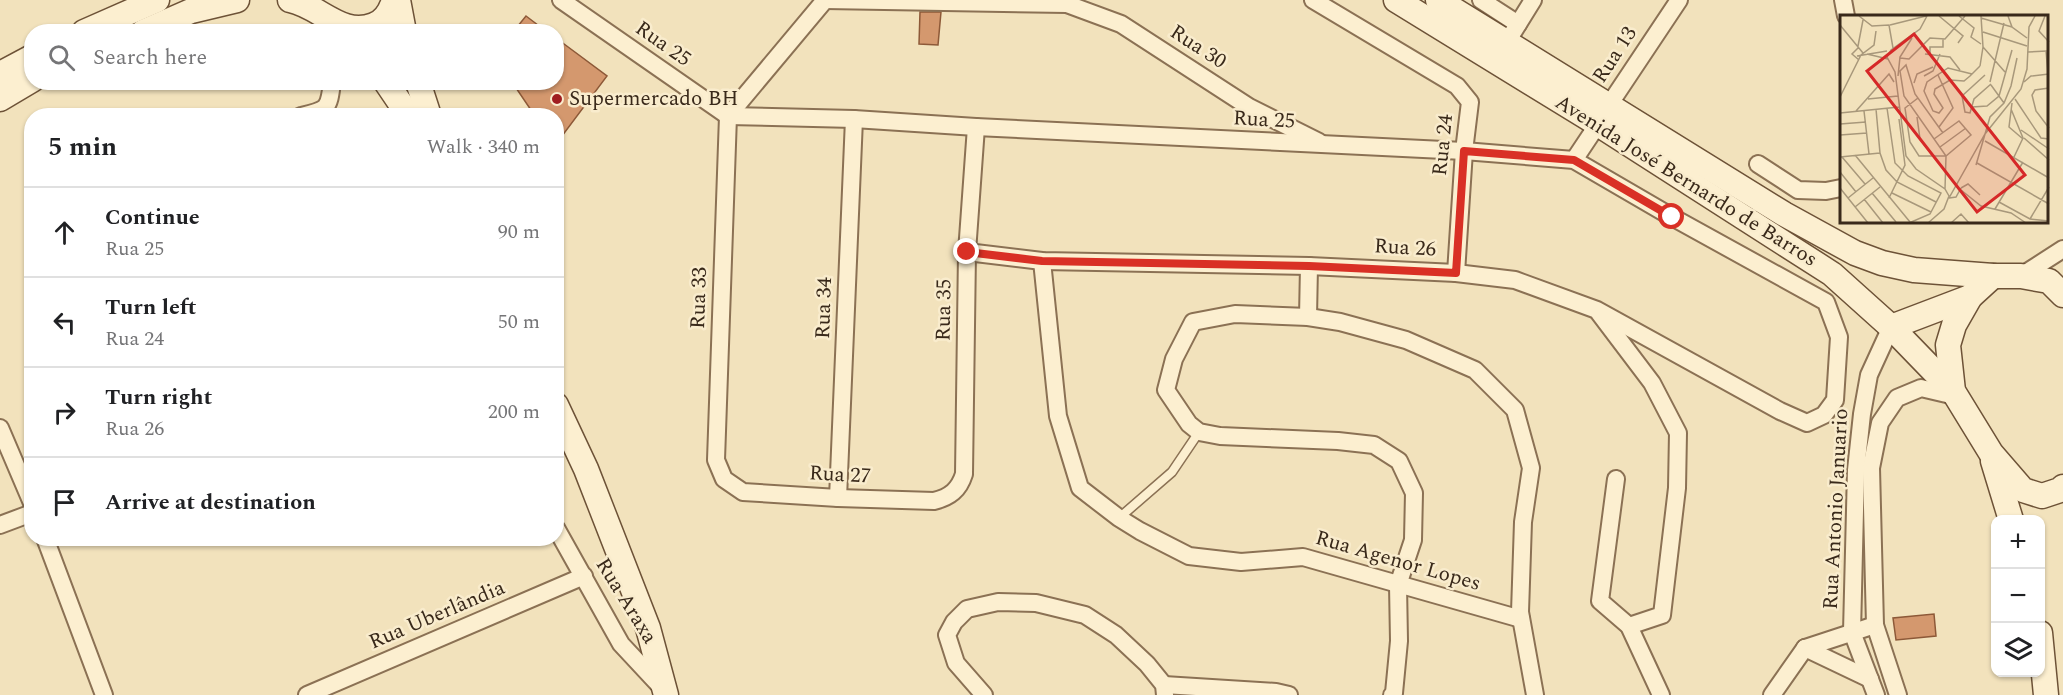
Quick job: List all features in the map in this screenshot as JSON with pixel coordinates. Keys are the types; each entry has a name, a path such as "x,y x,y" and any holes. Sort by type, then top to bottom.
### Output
{"main road":[{"path":"102,24 157,0"},
{"path":"162,24 191,12 237,0"},
{"path":"290,0 298,2 332,24"},
{"path":"317,0 335,24"},
{"path":"378,24 391,10 396,0"},
{"path":"396,0 403,24"},
{"name":"Avenida José Bernardo de Barros","path":"1396,0 1855,254 1914,270 2022,276 2049,281 2063,296"},
{"name":"Avenida José Bernardo de Barros","path":"1438,0 1512,33 1604,115 1832,274 1891,327 1954,393"},
{"path":"0,74 24,61"},
{"path":"0,99 24,85"},
{"path":"391,90 404,108"},
{"path":"421,90 426,108"},
{"path":"1993,276 1970,297 1954,325 1948,345 1954,393 1991,453 2023,490 2042,496 2063,487"},
{"path":"1891,327 1970,297"},
{"path":"564,422 586,469 648,628 667,694"},
{"path":"1991,453 2010,515"},
{"path":"2044,677 2046,695"}],"street":[{"name":"Rua 25","path":"561,0 728,116 854,119 1464,151 1574,160 1826,302 1839,336 1835,400 1824,415 1807,423"},
{"path":"728,116 825,0"},
{"name":"Rua 30","path":"825,0 1067,4 1121,24 1249,107 1325,145"},
{"name":"Rua 24","path":"1313,0 1457,86 1470,102 1464,151 1456,273"},
{"path":"1481,0 1512,33 1533,0"},
{"name":"Rua 13","path":"1574,160 1679,0"},
{"path":"1844,0 1846,15"},
{"path":"325,108 328,104 331,90"},
{"name":"Rua 33","path":"724,479 716,459 728,116"},
{"name":"Rua 34","path":"838,498 854,119"},
{"name":"Rua 35","path":"954,492 964,474 967,252 976,127"},
{"path":"1758,164 1798,190 1826,191 1840,188"},
{"path":"2022,276 2063,249"},
{"name":"Rua 26","path":"967,252 1042,261 1309,266 1456,273 1515,280 1597,310 1780,411 1807,423"},
{"name":"Rua Agenor Lopes","path":"1042,261 1058,416 1080,488 1119,518 1190,556 1241,562 1303,557 1521,619"},
{"path":"1308,317 1309,266"},
{"path":"1597,310 1652,383 1678,433 1677,488 1662,615 1629,626"},
{"path":"1392,695 1399,640 1398,585 1413,540 1414,493 1399,461 1374,445 1338,441 1220,436 1199,432 1189,424 1166,390 1174,359 1193,322 1235,314 1308,317 1340,322 1406,340 1475,370 1515,410 1530,468 1523,522 1521,619 1535,695"},
{"name":"Rua Antonio Januario","path":"1876,695 1852,632 1856,470 1869,375 1891,327"},
{"name":"Rua Antonio Januario","path":"1898,695 1875,625 1871,468 1880,423 1897,398 1921,388 1954,393"},
{"path":"0,428 24,484"},
{"name":"Rua 27","path":"724,479 743,492 838,498 934,501 946,498 954,492"},
{"path":"1616,479 1600,600 1629,626 1661,695"},
{"path":"0,525 24,516"},
{"name":"Rua Araxa","path":"564,542 621,644 667,694"},
{"path":"48,546 104,695"},
{"name":"Rua Uberlândia","path":"307,695 584,576"},
{"path":"984,695 956,663 947,635 954,622 967,609 998,602 1036,603 1085,615 1116,635 1147,664 1164,690 1276,692 1288,695"},
{"path":"1773,695 1805,648 1875,625"},
{"path":"1805,648 1870,679"}],"lane":[{"path":"1119,518 1172,472 1199,432"}],"building":[{"path":"920,12 941,12 938,45 919,44"},
{"path":"526,16 536,24 520,24"},
{"name":"Supermercado BH","path":"564,44 607,76 564,133 564,108 530,108 517,90 564,90"},
{"path":"1934,614 1936,636 1896,640 1893,618"}],"place":[{"name":"Supermercado BH","path":"557,99"}],"route":[{"path":"967,252 1042,261 1309,266 1456,273 1464,151 1574,160 1672,217"}]}
